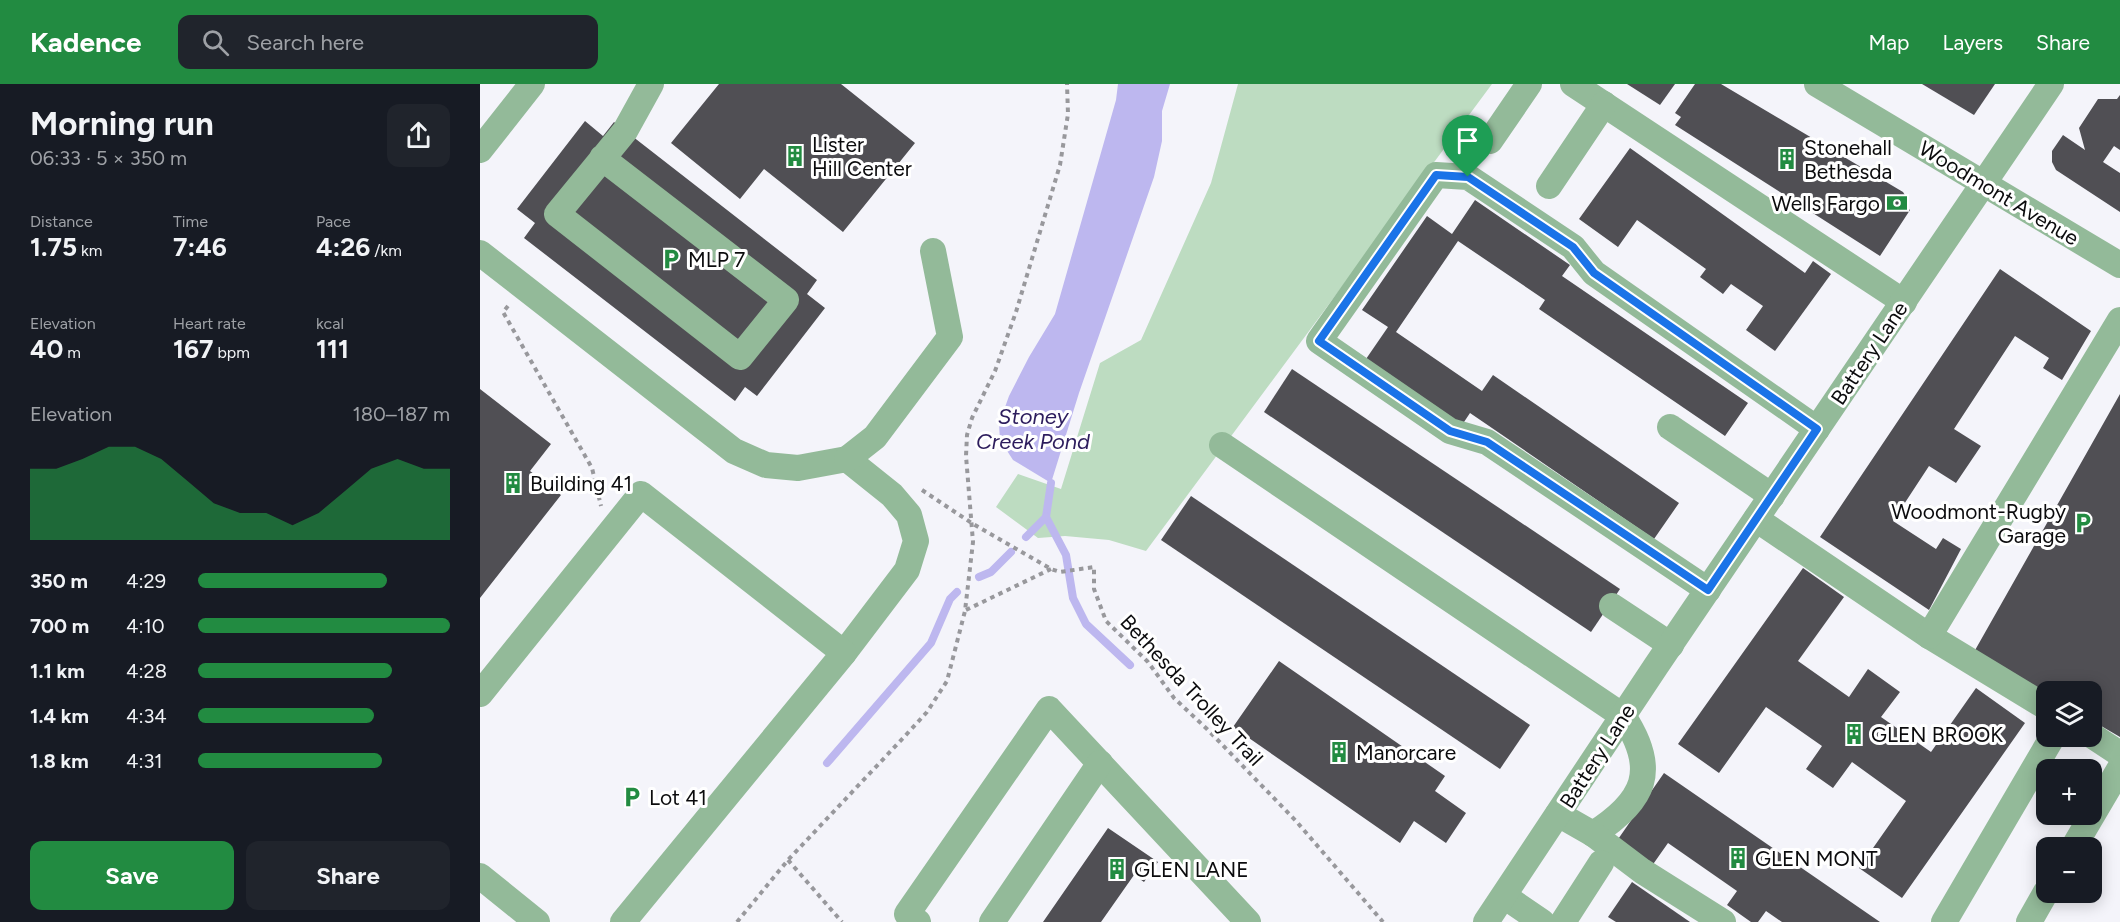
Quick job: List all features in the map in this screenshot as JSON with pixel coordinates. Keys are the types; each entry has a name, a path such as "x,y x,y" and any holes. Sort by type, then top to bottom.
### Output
{"street":[{"path":"480,150 532,84"},
{"path":"602,158 786,300 740,357 557,214 602,158 625,131 651,84"},
{"path":"1491,141 1529,84"},
{"path":"1573,84 1904,302"},
{"name":"Woodmont Avenue","path":"1817,84 2120,265"},
{"name":"Battery Lane","path":"1486,922 2051,84"},
{"path":"1549,186 1604,104"},
{"path":"1708,590 1487,442 1450,431 1319,341 1436,175 1468,177 1573,247 1594,273 1817,429"},
{"path":"480,253 734,451 766,465 798,468 847,459 875,437 950,337 933,251"},
{"path":"1929,636 2120,320"},
{"path":"1670,427 1772,496"},
{"path":"1222,445 1623,716 1637,738 1645,768 1638,792 1615,820 1593,834"},
{"path":"623,922 844,654 907,570 916,541 909,514 892,495 847,459"},
{"path":"480,694 641,494 844,654"},
{"path":"1756,519 1929,636 2036,701"},
{"path":"1612,606 1671,645"},
{"path":"918,922 907,914 1048,709 1248,922"},
{"path":"2102,742 2120,754"},
{"path":"1944,922 2047,747"},
{"path":"992,922 1100,764"},
{"path":"2079,837 2120,768"},
{"path":"1558,814 1593,834 1642,871 1723,922"},
{"path":"1563,922 1601,862"},
{"path":"480,876 537,922"},
{"path":"1504,896 1542,922"},
{"path":"2029,922 2040,903"}],"path":[{"path":"736,922 788,860 927,712 947,681 965,611 973,542 966,456 967,435 972,418 995,371 1012,324 1060,165 1068,114 1067,84"},
{"path":"523,286 503,312 592,468 608,536"},
{"name":"Bethesda Trolley Trail","path":"973,524 1051,569 1060,572 1094,567 1094,589 1106,621 1148,662 1174,698 1296,821 1383,922"},
{"path":"965,611 1051,569"},
{"path":"788,860 842,922"}],"green space":[{"path":"1238,84 1492,84 1146,551 1109,540 1065,536 1038,538 996,507 1018,474 1061,489 1100,363 1141,340 1211,183"}],"water":[{"name":"Stoney Creek Pond","path":"1118,84 1170,84 1162,111 1162,141 1154,177 1079,393 1051,483 1013,460 1000,440 999,424 1009,396 1055,314 1116,100"}],"building":[{"name":"Lister Hill Center","path":"719,84 841,84 915,143 843,232 764,169 740,199 671,143"},
{"path":"1627,84 1675,84 1660,105"},
{"name":"Stonehall Bethesda","path":"1695,84 1721,84 1903,192 1908,200 1906,207 1910,210 1880,256 1675,125 1681,117 1675,113"},
{"path":"1922,84 1995,84 1974,115"},
{"path":"2120,95 2120,150 2114,146 2103,162 2120,173 2120,212 2056,170 2052,162 2052,151 2063,135 2085,150 2079,128 2098,99 2117,99"},
{"name":"MLP 7","path":"585,121 603,136 614,122 817,280 807,294 825,308 757,396 745,387 735,401 524,238 535,223 517,209"},
{"path":"1630,148 1805,273 1813,261 1831,274 1775,351 1746,330 1763,306 1731,284 1723,294 1700,277 1706,269 1637,220 1618,247 1579,219"},
{"path":"1475,200 1570,265 1562,276 1748,403 1725,436 1539,309 1545,300 1458,241 1396,332 1482,391 1493,375 1679,503 1654,539 1470,413 1462,425 1366,359 1388,327 1362,310 1427,216 1452,234"},
{"path":"2000,269 2091,331 2062,380 2043,368 2049,358 2015,336 1954,429 1981,446 1956,483 1929,466 1893,521 1936,549 1943,538 1961,549 1929,610 1820,537"},
{"path":"1292,369 1620,589 1591,632 1264,412"},
{"name":"Building 41","path":"480,389 551,444 530,471 561,495 480,598"},
{"name":"Woodmont-Rugby Garage","path":"2120,394 2120,737 2102,726 2102,681 2036,681 2036,688 1974,652"},
{"path":"1191,496 1530,725 1500,769 1161,540"},
{"name":"GLEN BROOK","path":"1803,568 1844,597 1798,661 1849,697 1868,669 1900,692 1881,717 1931,752 1976,688 2025,723 1902,898 1859,868 1906,801 1852,762 1833,788 1806,769 1822,746 1766,707 1719,773 1678,744"},
{"name":"Manorcare","path":"1279,661 1445,776 1435,791 1466,813 1446,843 1414,821 1400,843 1233,727"},
{"name":"GLEN MONT","path":"1664,773 1880,922 1782,922 1766,911 1758,922 1751,922 1727,905 1737,891 1668,843 1649,870 1614,845"},
{"name":"GLEN LANE","path":"1108,828 1158,862 1144,882 1134,875 1101,922 1043,922"},
{"path":"1632,882 1690,922 1616,922 1608,917"}],"waterway":[{"path":"1051,483 1046,517 1066,555 1073,598 1086,624 1130,665"},
{"path":"1026,537 1046,517"},
{"path":"979,577 991,572 1011,552"},
{"path":"827,763 931,643 950,599 957,592"}],"place":[{"name":"Lister Hill Center","path":"795,156"},
{"name":"Stonehall Bethesda","path":"1787,159"},
{"name":"Wells Fargo","path":"1897,203"},
{"name":"MLP 7","path":"671,259"},
{"name":"Building 41","path":"513,483"},
{"name":"Woodmont-Rugby Garage","path":"2083,523"},
{"name":"GLEN BROOK","path":"1854,734"},
{"name":"Manorcare","path":"1339,752"},
{"name":"Lot 41","path":"632,797"},
{"name":"GLEN MONT","path":"1738,858"},
{"name":"GLEN LANE","path":"1117,869"}],"route":[{"path":"1436,175 1468,177 1573,247 1594,273 1817,429 1708,590 1487,442 1450,431 1319,341 1436,175"}]}
